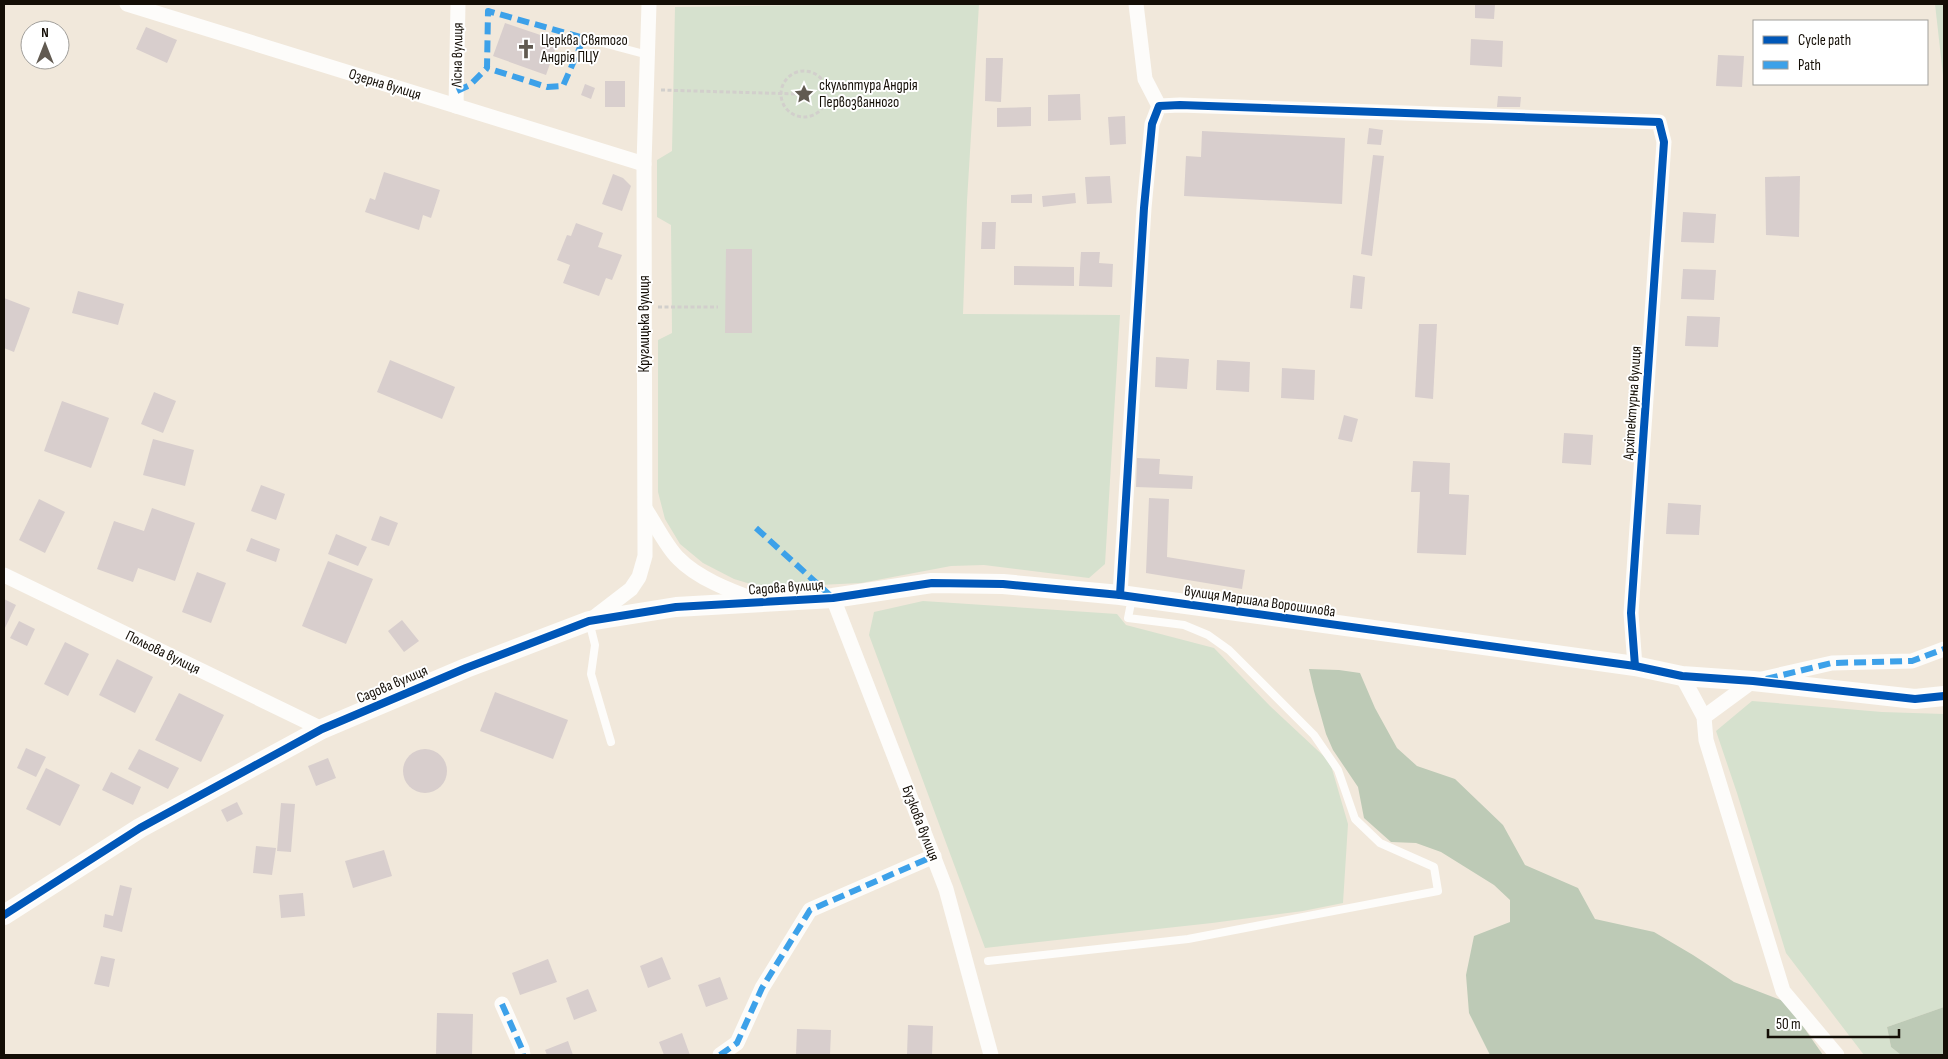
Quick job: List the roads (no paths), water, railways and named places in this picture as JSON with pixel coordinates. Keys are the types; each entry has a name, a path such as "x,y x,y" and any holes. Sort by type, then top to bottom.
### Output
{"street":[{"name":"Озерна вулиця","path":"127,4 644,164"},
{"name":"Лісна вулиця","path":"456,106 458,4"},
{"name":"Круглицька вулиця","path":"589,621 631,590 638,577 645,556 644,164 649,4"},
{"path":"1126,596 1144,208 1152,124 1159,106 1145,79 1136,4"},
{"name":"Архітектурна вулиця","path":"1159,106 1180,105 1659,122 1664,142 1631,613 1635,666"},
{"path":"646,510 678,559 701,576 734,592 765,603"},
{"name":"Польова вулиця","path":"4,575 322,729"},
{"name":"вулиця Маршала Ворошилова","path":"833,598 932,583 1003,584 1126,596 1635,666 1682,676 1753,681 1915,699 1944,696"},
{"name":"Садова вулиця","path":"4,914 140,828 322,729 466,668 589,621 676,607 833,598"},
{"name":"Бузкова вулиця","path":"833,598 946,889 991,1055"},
{"path":"1704,717 1753,681 1832,663 1912,661 1944,650"},
{"path":"1682,676 1704,717 1706,740 1783,991 1837,1055"},
{"path":"720,1055 737,1043 762,988 810,910 934,856"},
{"path":"502,1004 523,1055"}],"lane":[{"path":"584,38 648,55"},
{"path":"988,961 1188,938 1438,891 1434,866 1380,844 1355,819 1338,770 1314,735 1229,650 1208,635 1184,625 1128,618 1126,596"},
{"path":"589,621 595,645 591,674 611,742"}],"place":[{"name":"Церква Святого Андрія ПЦУ","path":"526,49"},
{"name":"скульптура Андрія Первозванного","path":"804,94"}]}
